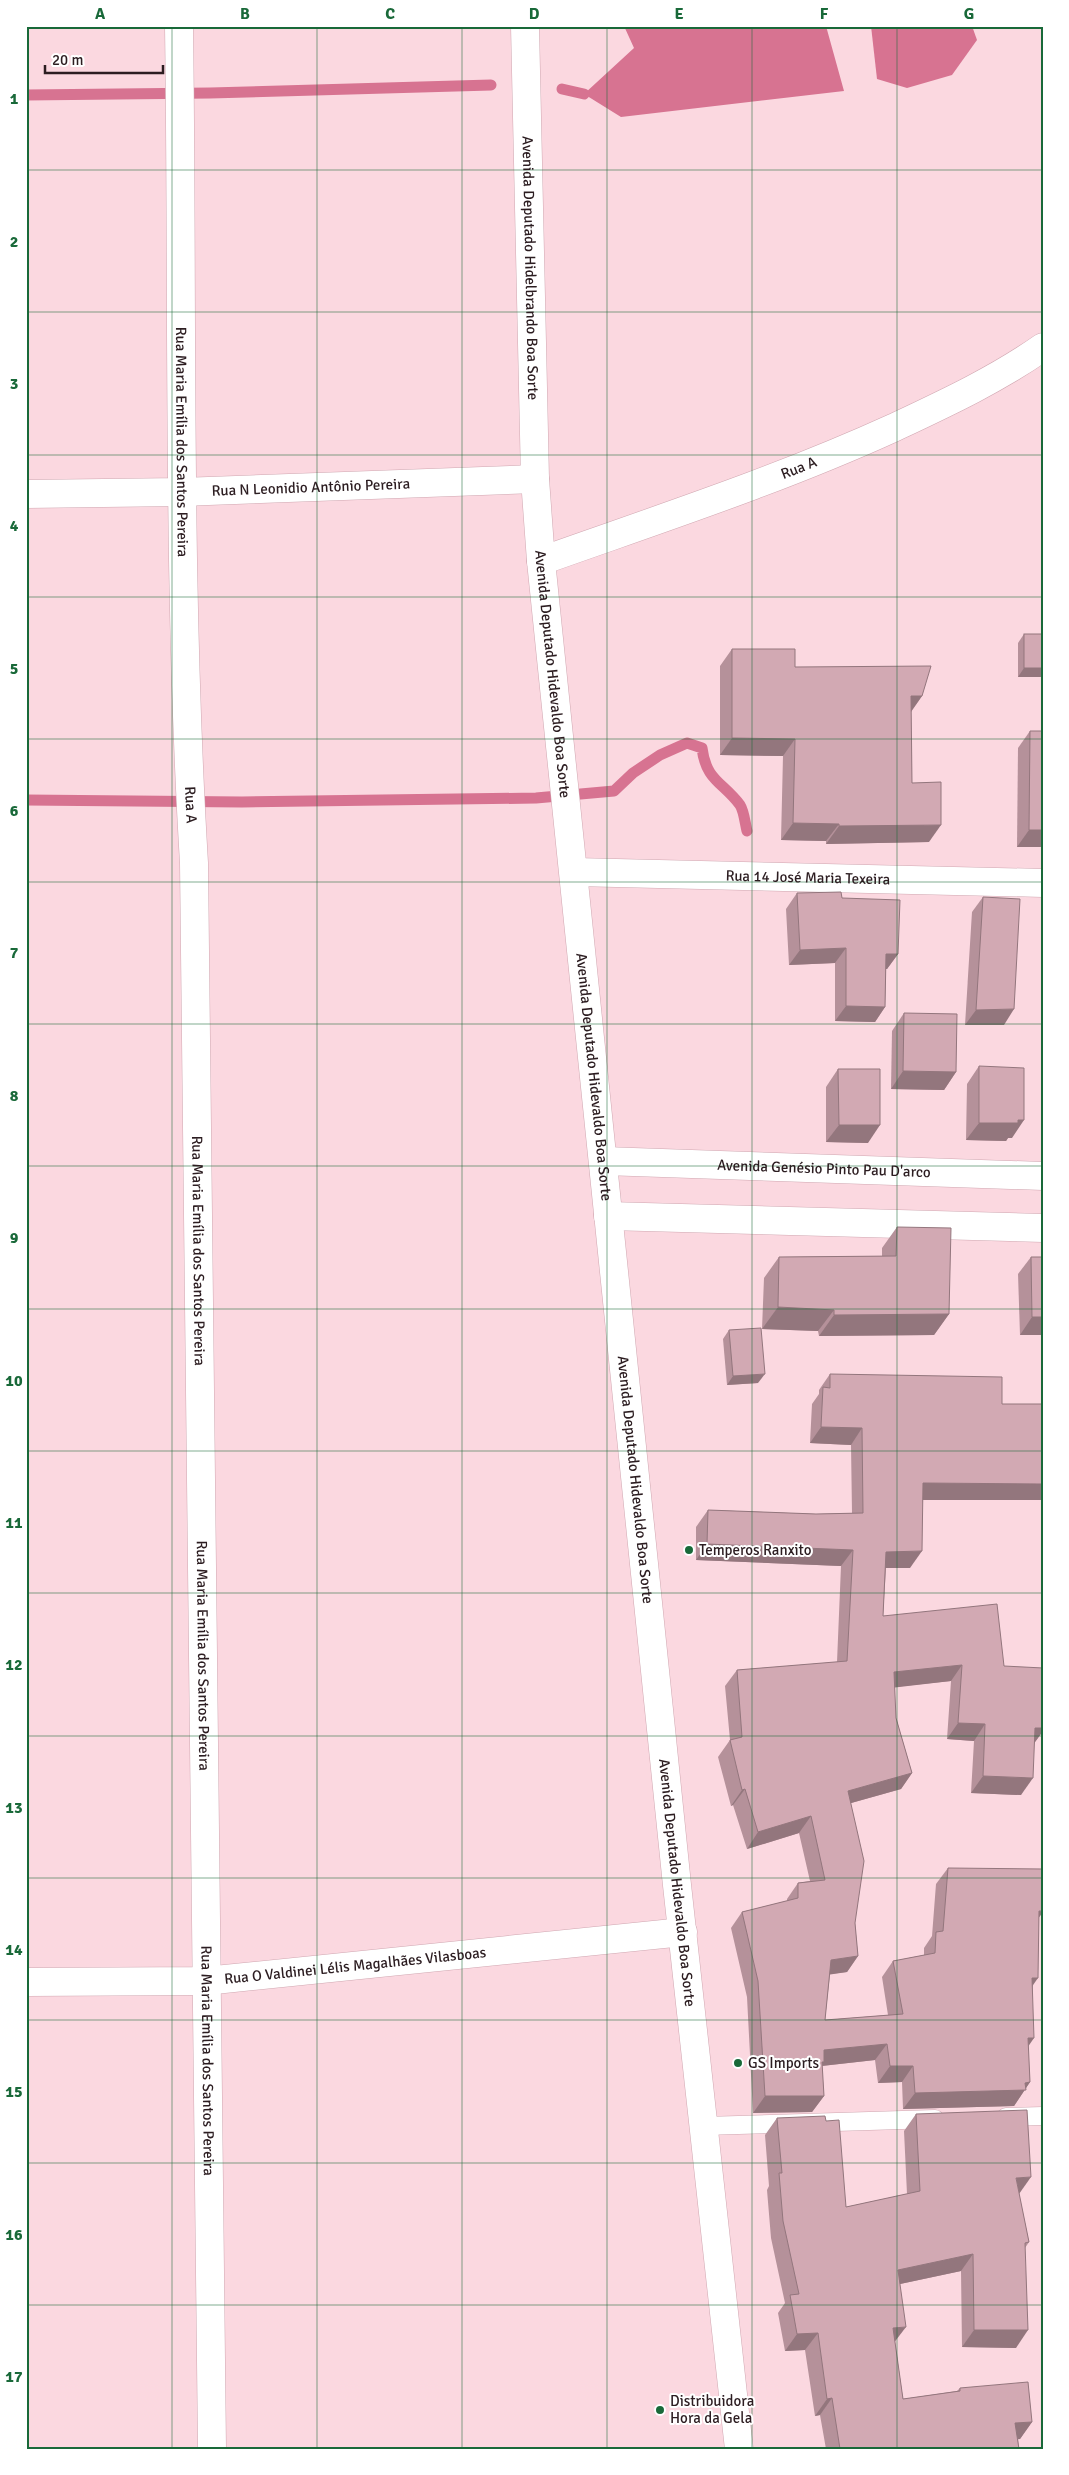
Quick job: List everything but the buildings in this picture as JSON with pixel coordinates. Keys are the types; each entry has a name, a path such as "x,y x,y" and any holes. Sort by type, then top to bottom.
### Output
{"street":[{"name":"Rua Maria Emília dos Santos Pereira","path":"178,26 181,139 181,492 187,745"},
{"name":"Avenida Deputado Hidelbrando Boa Sorte","path":"525,26 535,479 538,511"},
{"name":"Rua A","path":"541,561 826,458 940,406 1016,366 1043,347"},
{"name":"Rua N Leonidio Antônio Pereira","path":"26,494 181,492 535,479"},
{"name":"Avenida Deputado Hidevaldo Boa Sorte","path":"538,511 541,561 604,1162 608,1216 739,2449"},
{"name":"Rua A","path":"187,745 194,863"},
{"name":"Rua Maria Emília dos Santos Pereira","path":"194,863 205,1981 212,2449"},
{"name":"Rua 14 José Maria Texeira","path":"574,872 1043,883"},
{"name":"Avenida Genésio Pinto Pau D'arco","path":"604,1162 1043,1176"},
{"path":"608,1216 1043,1228"},
{"name":"Rua O Valdinei Lélis Magalhães Vilasboas","path":"26,1982 205,1981 683,1932"}],"lane":[{"path":"993,2118 1043,2116"},
{"path":"704,2126 953,2119"}],"shaded area":[{"path":"624,26 826,26 844,91 621,117 584,94 634,48"},
{"path":"871,26 972,26 977,40 952,75 907,88 877,79"}],"waterway":[{"path":"26,95 210,93 491,85"},
{"path":"562,89 584,94"},
{"path":"26,800 242,802 536,798 614,791 633,773 660,755 687,743 702,748 707,768 740,805 747,831"}],"place":[{"name":"Temperos Ranxito","path":"689,1550"},
{"name":"GS Imports","path":"738,2063"},
{"name":"Distribuidora Hora da Gela","path":"660,2410"}]}
